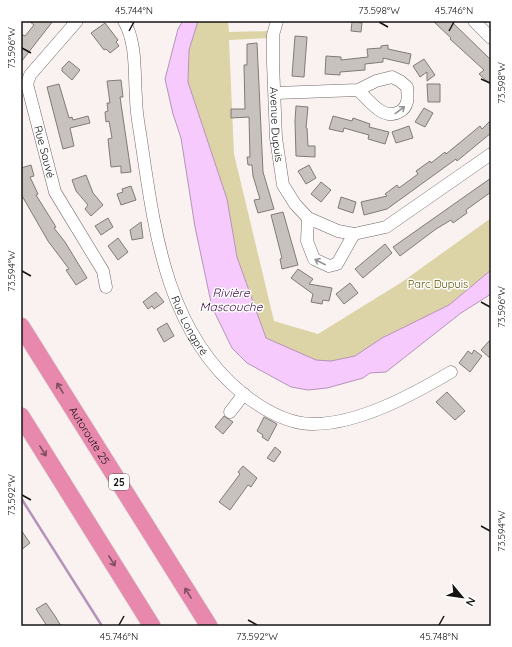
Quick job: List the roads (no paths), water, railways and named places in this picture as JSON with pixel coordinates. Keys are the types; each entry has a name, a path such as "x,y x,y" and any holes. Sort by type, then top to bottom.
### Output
{"highway":[{"name":"Autoroute 25","path":"21,326 209,626"},
{"path":"21,416 152,626"}],"street":[{"name":"Rue Sauvé","path":"77,21 30,75 27,86 55,192 103,271 106,287"},
{"name":"Rue Longpré","path":"124,21 132,46 137,115 158,216 164,265 190,332 214,366 244,394 262,407 286,419 305,424 325,423 354,417 392,402 451,372"},
{"name":"Avenue Dupuis","path":"277,21 273,35 276,93 276,138 283,185 295,204 308,218 338,231 354,234 386,228 491,154"},
{"path":"474,21 491,38"},
{"path":"276,93 358,90"},
{"path":"308,218 307,241 314,259 329,266 337,264 354,234"},
{"path":"230,412 244,394"}],"water":[{"name":"Rivière Mascouche","path":"183,21 198,21 189,50 188,82 227,199 237,257 266,338 316,360 331,361 355,356 382,338 449,305 491,270 491,294 461,313 386,372 370,373 363,378 327,388 308,390 291,387 247,363 232,348 212,307 195,227 181,138 173,114 165,79 178,29"}],"waterway":[{"path":"21,498 102,626"}],"park label":[{"name":"Parc Dupuis","path":"438,284"}]}
